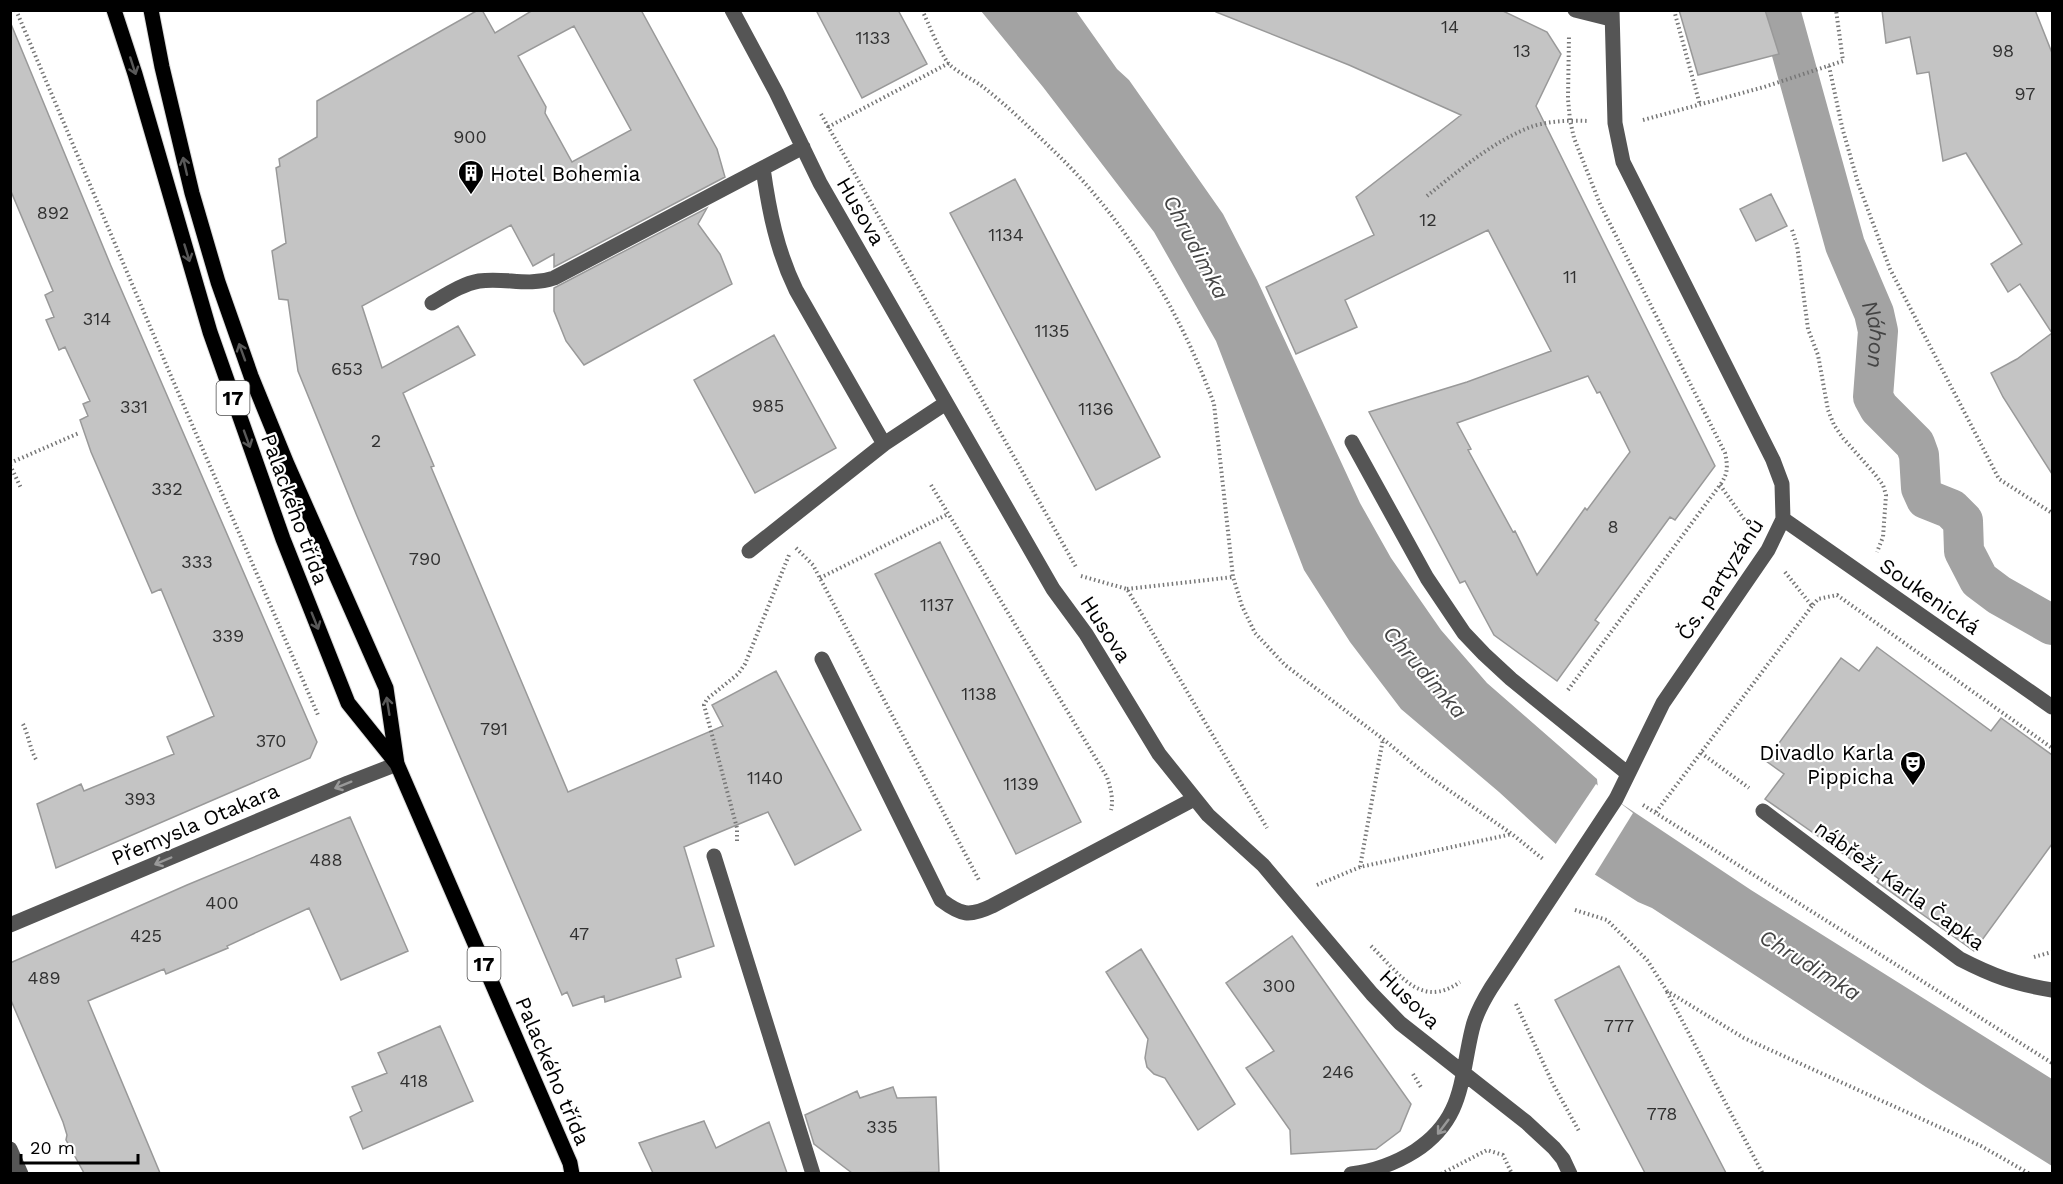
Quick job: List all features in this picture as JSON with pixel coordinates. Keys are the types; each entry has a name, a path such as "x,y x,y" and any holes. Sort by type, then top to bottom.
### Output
{"main road":[{"name":"Palackého třída","path":"114,10 135,74 210,332 283,539 348,703 397,764 574,1170"},
{"name":"Palackého třída","path":"151,10 192,193 230,320 282,453 386,688 397,764"}],"street":[{"name":"Husova","path":"732,10 820,183 946,403 1053,589 1086,634 1159,754 1208,815 1263,865 1400,1023 1526,1122 1563,1159 1570,1173"},
{"path":"1575,10 1611,15"},
{"name":"Čs. partyzánů","path":"1351,1173 1364,1172 1394,1163 1434,1138 1450,1116 1464,1073 1472,1030 1481,1005 1616,799 1663,703 1768,550 1783,519 1782,484 1773,460 1626,168 1615,123 1611,15"},
{"path":"432,303 464,286 477,282 492,280 540,283 554,278 803,147"},
{"path":"763,168 768,210 785,268 884,444"},
{"path":"749,551 884,444 946,403"},
{"path":"1352,442 1444,606 1484,654 1627,773"},
{"name":"Soukenická","path":"1783,519 2052,706"},
{"path":"822,659 941,900 962,913 975,914 992,906 1194,799"},
{"name":"Přemysla Otakara","path":"10,925 397,764"},
{"name":"nábřeží Karla Čapka","path":"1763,811 1960,958 2006,981 2052,990"},
{"path":"714,856 813,1173"},
{"path":"10,1149 21,1173"}],"path":[{"path":"16,10 318,715"},
{"path":"922,10 949,63 984,88 1059,156 1133,244 1156,280 1205,380 1214,404 1233,577 1242,606 1255,633 1285,665 1427,775 1512,834 1548,863 1564,879 1569,907 1607,920 1647,960 1667,991 1763,1173"},
{"path":"1674,10 1700,105"},
{"path":"1427,196 1476,157 1529,128 1570,120 1615,123 1644,120 1843,61 1836,10"},
{"path":"1551,712 1720,485 1726,476 1728,465 1725,453 1600,204 1574,138 1568,99 1570,28"},
{"path":"949,63 828,127 1082,578 1127,589 1233,577"},
{"path":"1829,66 1842,128 1858,183 1890,269 1999,478 2052,513"},
{"path":"1792,230 1797,245 1808,329 1818,356 1828,410 1834,425 1883,485 1886,495 1883,537 1865,576"},
{"path":"21,488 10,464 79,433"},
{"path":"931,485 1107,777 1113,804 1109,818"},
{"path":"1720,485 1812,606"},
{"path":"820,578 948,514"},
{"path":"714,856 731,848 738,840 737,828 704,705 707,699 738,674 745,664 793,545 808,558 820,578 992,906"},
{"path":"1127,589 1268,829"},
{"path":"1656,812 1812,606 1818,599 1837,595 2052,748"},
{"path":"23,724 37,761"},
{"path":"1360,867 1383,739"},
{"path":"1701,753 1747,786 1763,811"},
{"path":"1638,804 1656,812 2052,1063"},
{"path":"1316,885 1360,867 1512,834"},
{"path":"1309,878 1324,894"},
{"path":"1364,938 1409,984 1425,992 1443,992 1466,977"},
{"path":"1667,991 1744,1038 1981,1146 2030,1173"},
{"path":"1517,997 1515,1006 1553,1084"},
{"path":"1413,1074 1422,1089"},
{"path":"1442,1173 1487,1150 1503,1155 1512,1173"}],"water":[{"name":"Chrudimka","path":"981,11 1076,11 1117,69 1129,80 1223,214 1257,280 1360,503 1391,558 1441,630 1487,683 1597,779 1598,788 1751,890 2052,1079 2052,1166 1926,1087 1652,908 1638,902 1594,874 1558,846 1499,792 1401,709 1350,642 1304,570 1216,341 1154,232 1043,87"}],"pier":[{"path":"1596,784 1633,813 1594,876 1555,845"}],"building":[{"path":"478,10 482,10 495,33 533,10 641,10 717,149 725,177 554,267 554,254 533,266 511,225 362,306 382,368 458,326 475,355 403,393 434,466 431,467 568,792 723,726 712,705 776,671 861,830 795,865 768,812 684,847 714,946 676,959 681,977 605,1002 604,996 573,1006 567,992 562,995 357,516 298,371 288,300 279,299 272,251 286,243 276,168 280,166 279,159 317,137 317,101","holes":["574,26 631,130 572,162 545,113 546,107 518,56"]},
{"path":"816,10 898,10 927,64 862,98"},
{"path":"1216,10 1501,10 1547,32 1561,54 1536,106 1715,466 1675,520 1670,517 1595,620 1599,623 1557,681 1494,635 1465,581 1460,583 1369,412 1467,382 1551,351 1488,230 1345,300 1357,327 1296,354 1266,287 1374,235 1356,197 1461,115 1349,65 1216,12","holes":["1588,376 1597,393 1600,392 1630,452 1587,510 1585,508 1537,575 1515,531 1513,532 1468,450 1471,449 1457,423"]},
{"path":"1679,10 1765,10 1779,54 1698,75"},
{"path":"1882,10 2035,10 2052,53 2052,333 2020,284 2008,292 1991,264 2022,244 1966,153 1943,161 1929,72 1917,74 1910,37 1886,43"},
{"path":"11,24 111,266 317,742 310,758 56,868 37,804 81,784 84,791 174,754 167,737 214,716 161,589 152,593 91,452 80,420 88,416 83,404 90,401 65,347 59,350 46,320 54,317 45,295 53,291 10,189"},
{"path":"1015,179 1160,457 1096,490 950,213"},
{"path":"1771,194 1787,226 1756,241 1740,209"},
{"path":"707,208 698,224 720,254 732,284 584,365 566,341 554,311 554,288"},
{"path":"2052,333 2052,474 2003,397 1991,373 2017,359"},
{"path":"774,335 836,448 755,493 694,380"},
{"path":"940,542 1081,822 1016,854 875,574"},
{"name":"Divadlo Karla Pippicha","path":"1877,647 1991,731 2001,718 2052,755 2052,844 1974,951 1877,882 1879,879 1765,799 1784,774 1766,761 1841,658 1859,671"},
{"path":"350,817 408,951 341,980 309,908 227,946 228,948 166,974 164,969 88,1001 160,1173 84,1173 66,1140 67,1135 63,1122 10,998 10,963 187,885"},
{"path":"1292,936 1411,1104 1400,1131 1376,1149 1291,1154 1290,1130 1246,1068 1274,1051 1226,983"},
{"path":"1141,949 1235,1104 1198,1130 1165,1078 1154,1074 1147,1067 1145,1058 1148,1039 1106,972"},
{"path":"1619,966 1726,1173 1645,1173 1555,1000"},
{"path":"440,1026 473,1101 363,1149 350,1117 362,1111 352,1087 387,1073 378,1053"},
{"path":"893,1087 897,1098 936,1097 939,1172 852,1173 814,1144 805,1115 857,1091 860,1098"},
{"path":"704,1121 716,1148 769,1122 787,1173 653,1173 639,1143"}],"waterway":[{"name":"Náhon","path":"1780,10 1845,245 1874,313 1878,331 1873,397 1879,408 1915,444 1919,455 1921,488 1926,499 1951,509 1963,521 1964,551 1979,580 1999,595 2052,625"}],"place":[{"name":"Hotel Bohemia","path":"471,196"},
{"name":"Divadlo Karla Pippicha","path":"1913,787"}]}
